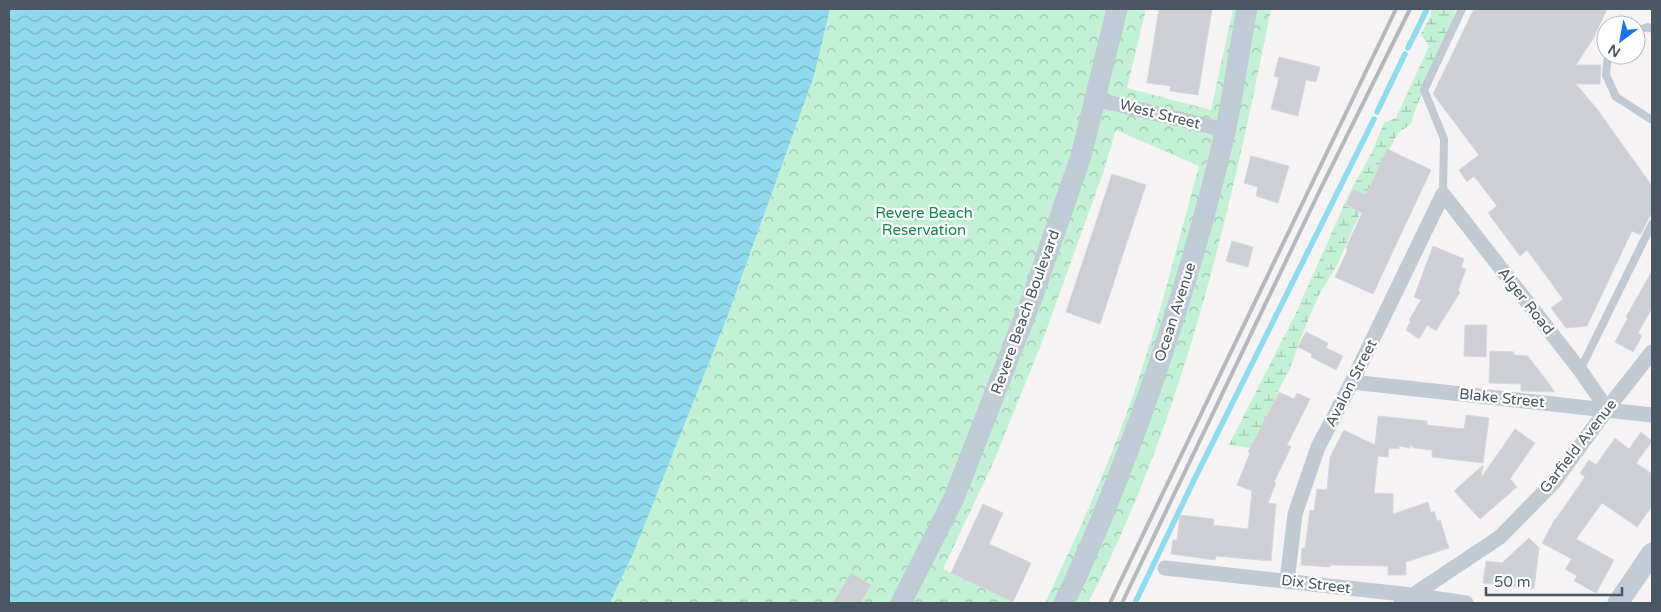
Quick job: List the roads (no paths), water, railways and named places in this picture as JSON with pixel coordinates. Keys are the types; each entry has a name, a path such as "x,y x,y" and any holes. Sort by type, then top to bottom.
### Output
{"main road":[{"name":"Revere Beach Boulevard","path":"901,603 938,533 965,472 1038,279 1081,156 1117,9"},
{"name":"Ocean Avenue","path":"1064,603 1121,470 1165,347 1197,244 1225,130 1247,9"},
{"path":"1618,603 1652,553"}],"street":[{"name":"West Street","path":"1095,99 1225,130"},
{"name":"Alger Road","path":"1443,194 1580,370 1607,408"},
{"name":"Avalon Street","path":"1287,581 1295,514 1318,447 1352,382 1443,194"},
{"name":"Garfield Avenue","path":"1406,599 1500,537 1554,482 1607,408 1652,352"},
{"name":"Blake Street","path":"1352,382 1607,408 1652,415"},
{"name":"Dix Street","path":"1165,568 1287,581 1406,599 1466,603"}],"lane":[{"path":"1443,194 1444,139 1424,90 1462,9"},
{"path":"1607,65 1606,75 1616,97 1652,120"},
{"path":"1580,370 1652,224"}],"water":[{"path":"9,9 830,9 814,76 728,315 633,554 610,603 9,603"}],"waterway":[{"path":"1408,48 1427,9"},
{"path":"1377,112 1405,54"},
{"path":"1135,603 1194,480 1374,119"}],"railway":[{"path":"1110,603 1396,9"},
{"path":"1122,603 1320,190 1410,9"}],"park label":[{"name":"Revere Beach Reservation","path":"924,222"}]}
